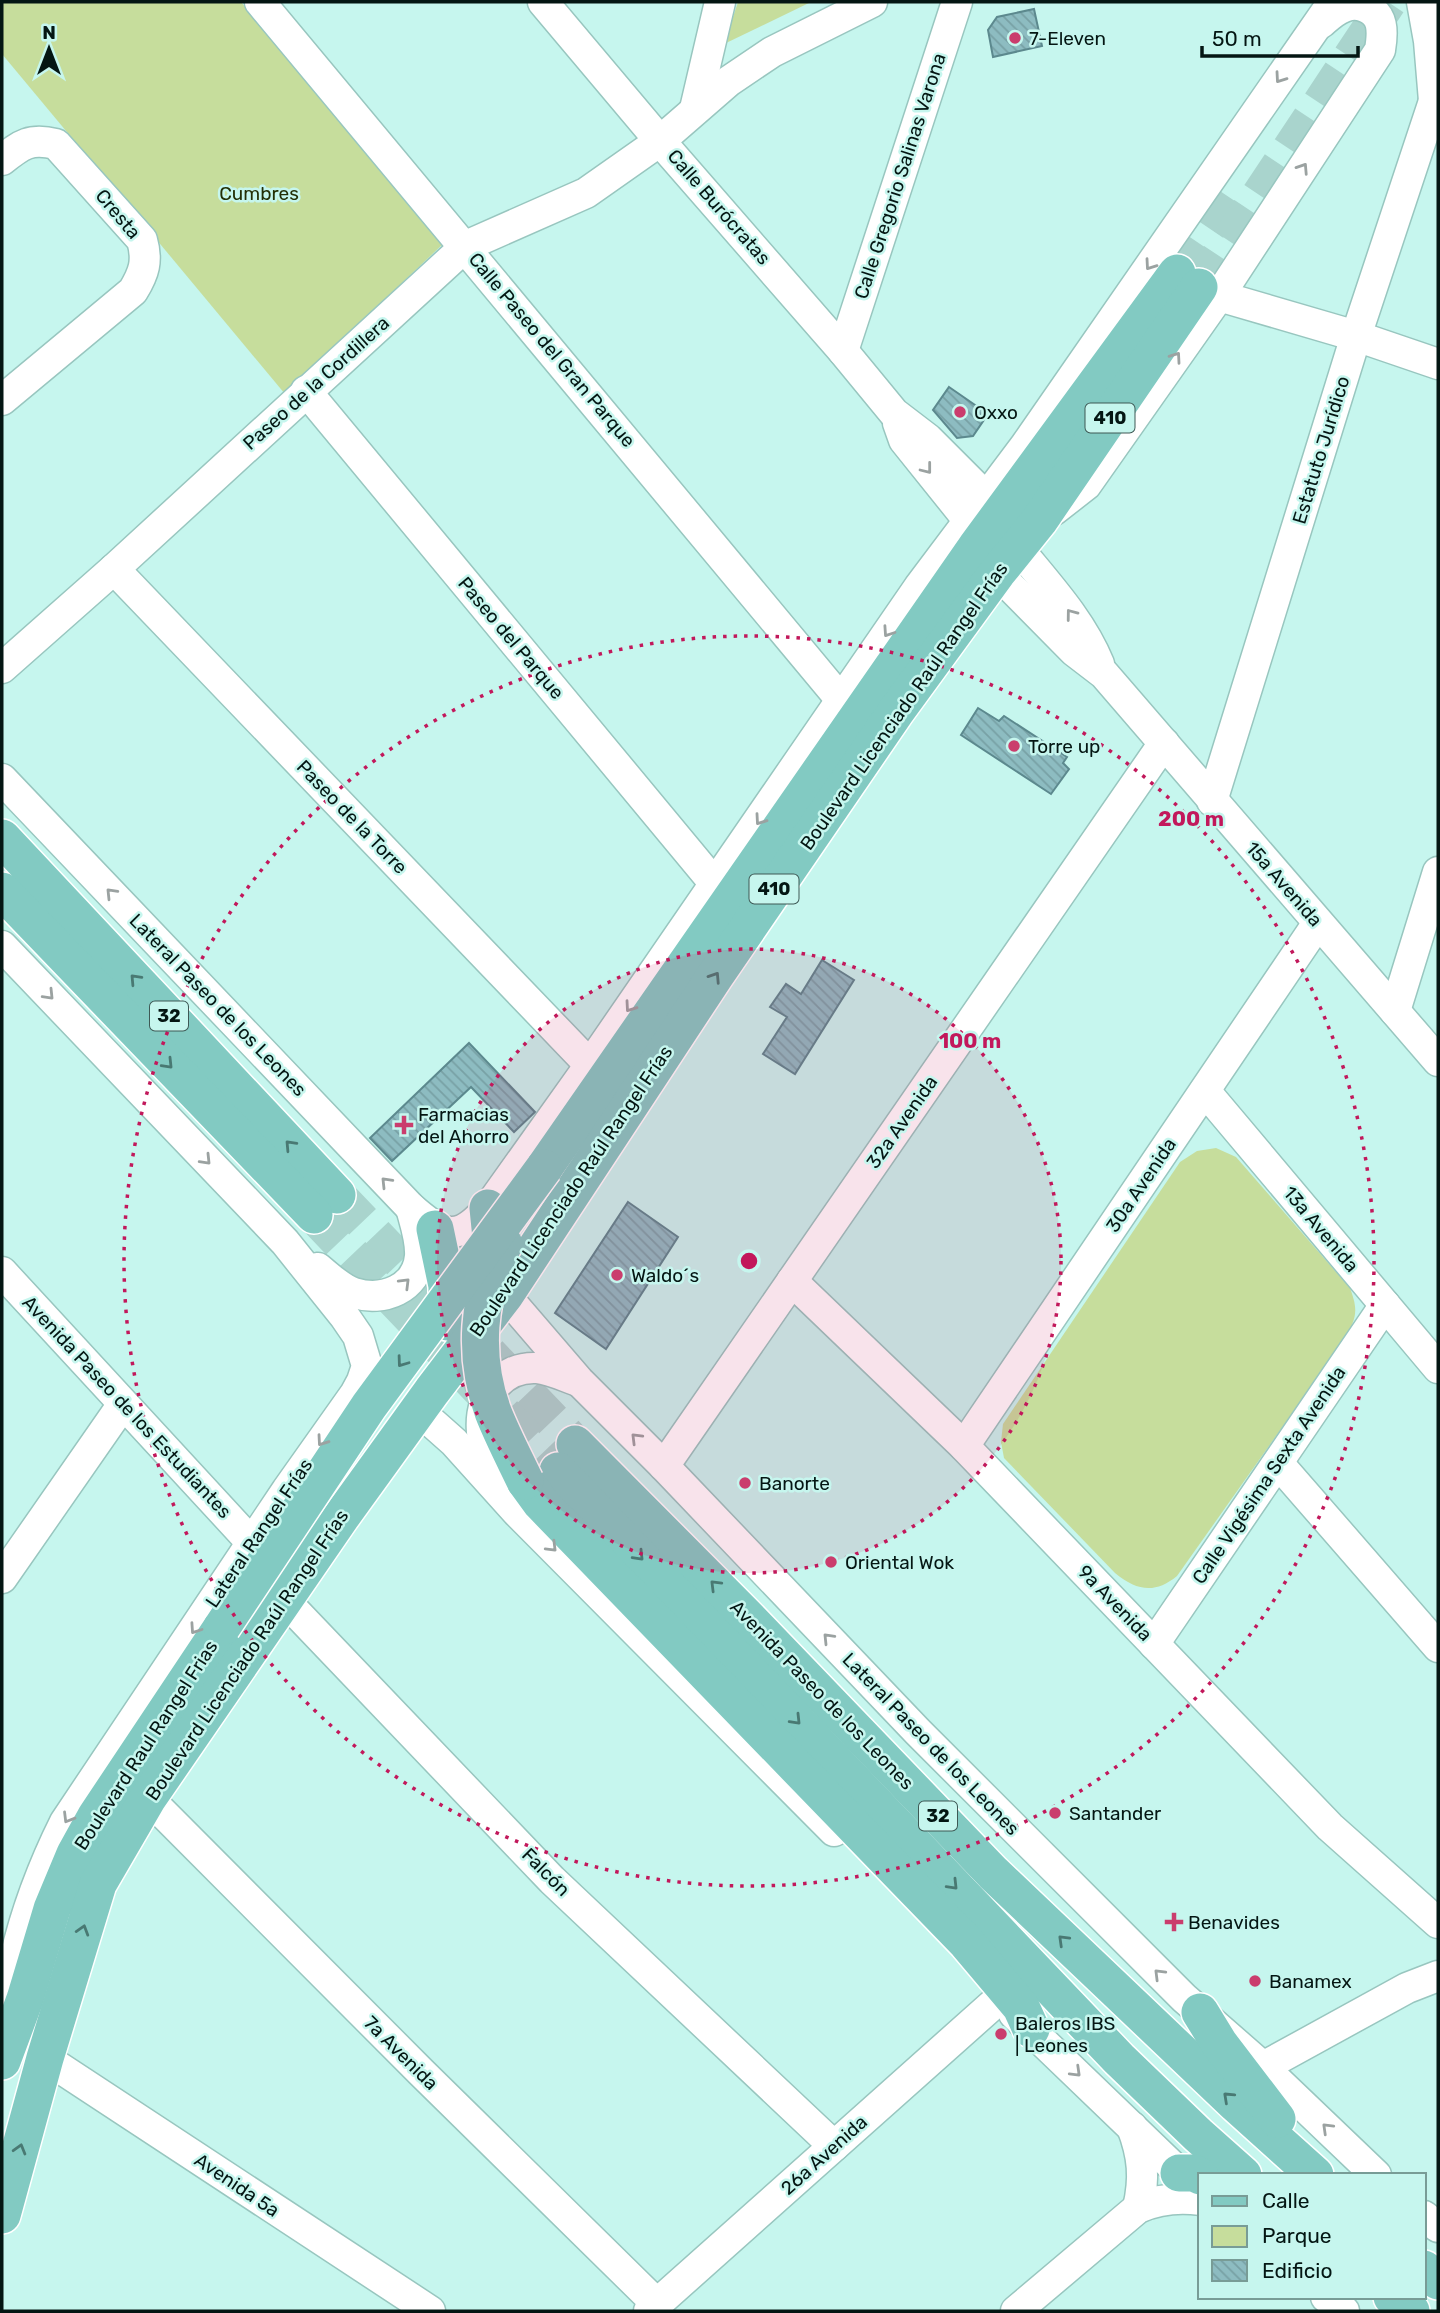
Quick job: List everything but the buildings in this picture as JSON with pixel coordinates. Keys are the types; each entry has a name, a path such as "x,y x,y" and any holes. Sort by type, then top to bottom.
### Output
{"main road":[{"name":"Boulevard Licenciado Raúl Rangel Frías","path":"222,1627 369,1406 544,1168 922,624 1198,286"},
{"path":"919,587 999,531 1024,446"},
{"name":"Boulevard Licenciado Raúl Rangel Frías","path":"2,2214 45,2058 98,1884 148,1798 219,1695 269,1596 277,1593 341,1517 505,1295 776,886 897,710 999,531"},
{"name":"32","path":"2,838 326,1205 2,891"},
{"path":"544,1168 495,1261 484,1296 480,1327 482,1367 493,1411 544,1477 541,1503 967,1943 1021,2007 1031,2029"},
{"path":"488,1208 491,1238 496,1250 506,1255 516,1254 542,1238"},
{"path":"423,1218 447,1286 446,1333 425,1401"},
{"name":"Avenida Paseo de los Leones","path":"544,1477 754,1624 993,1873 1313,2173"},
{"name":"Avenida Paseo de los Leones","path":"544,1477 1119,2059 1241,2173"},
{"path":"287,1490 292,1513 298,1525 307,1530 318,1529 341,1517"},
{"path":"252,1543 262,1558 277,1593"},
{"name":"Boulevard Raul Rangel Frias","path":"2,2061 52,1909 75,1854 96,1816 222,1627"},
{"path":"1200,2012 1219,2043 1278,2119 1283,2147"},
{"path":"1395,2299 1411,2311"}],"street":[{"name":"Calle Paseo del Gran Parque","path":"260,2 466,246 842,701"},
{"name":"Calle Burócratas","path":"543,2 843,351 894,413 904,440 999,531"},
{"path":"695,109 720,2"},
{"name":"Paseo de la Cordillera","path":"2,668 114,569 466,246 586,193 660,141 729,81 772,52 872,2"},
{"name":"Calle Gregorio Salinas Varona","path":"843,351 957,2"},
{"path":"1024,446 1315,15 1333,2"},
{"path":"1405,2 1429,41"},
{"path":"1422,2 1436,95"},
{"path":"999,531 1086,485 1198,286 1380,50 1382,24 1378,15 1369,8 1357,4 1346,5 1315,15"},
{"name":"Estatuto Jurídico","path":"1212,801 1356,337 1436,95"},
{"name":"Cresta","path":"2,400 133,291 144,273 146,254 142,240 56,144 38,140 10,154"},
{"path":"1198,286 1438,364"},
{"name":"Paseo del Parque","path":"306,391 715,884"},
{"name":"15a Avenida","path":"999,531 1074,651 1104,674 1395,1011 1434,1049"},
{"name":"Paseo de la Torre","path":"114,569 590,1065"},
{"path":"2,946 285,1242 352,1292 371,1296 399,1291 413,1277 420,1257 418,1235 423,1218 451,1232 474,1224 488,1208 590,1065 919,587"},
{"name":"32a Avenida","path":"664,1466 1164,743"},
{"name":"Lateral Paseo de los Leones","path":"2,779 423,1218"},
{"path":"1395,1011 1438,872"},
{"name":"30a Avenida","path":"964,1446 1318,923"},
{"name":"13a Avenida","path":"1205,1091 1438,1368"},
{"name":"Lateral Rangel Frías","path":"2,2053 5,2004 11,1970 13,1917 65,1822 362,1381 367,1366 358,1336 285,1242"},
{"name":"Avenida Paseo de los Estudiantes","path":"2,1272 252,1543"},
{"name":"9a Avenida","path":"792,1282 964,1446 1329,1827 1438,1923"},
{"name":"Lateral Paseo de los Leones","path":"505,1295 579,1381 918,1732 1200,2012 1263,2067 1374,2173"},
{"name":"Calle Vigésima Sexta Avenida","path":"1154,1644 1385,1305"},
{"path":"544,1477 488,1457 482,1433 482,1408 498,1380 516,1370 539,1368 579,1381"},
{"path":"425,1401 454,1442 544,1477 999,1999 1195,2185 1172,2198 1156,2200 1138,2208 1016,2311"},
{"path":"7,1558 123,1404"},
{"path":"1278,1463 1438,1647"},
{"name":"Falcón","path":"277,1593 552,1880 834,2147"},
{"name":"7a Avenida","path":"148,1798 653,2308"},
{"path":"1263,2067 1407,1988 1438,1976"},
{"name":"26a Avenida","path":"653,2308 999,1999"},
{"name":"Avenida 5a","path":"45,2058 430,2311"},
{"path":"1131,2127 1141,2151 1143,2169 1143,2186 1138,2208"},
{"path":"1329,2299 1344,2311"}],"green space":[{"name":"Cumbres","path":"2,2 241,2 444,243 285,394 2,54"},
{"path":"738,2 811,2 724,44"},
{"path":"1216,1148 1236,1157 1350,1288 1355,1303 1355,1315 1344,1340 1177,1576 1154,1588 1138,1587 1115,1573 1004,1458 1001,1442 1003,1424 1180,1162 1197,1151"}],"tunnel":[{"path":"1199,287 1388,2"},
{"path":"1177,273 1229,196"},
{"path":"337,1195 575,1444"},
{"path":"314,1215 558,1471"}],"place":[{"name":"7-Eleven","path":"1015,38"},
{"name":"Oxxo","path":"960,412"},
{"name":"Torre up","path":"1014,746"},
{"name":"Farmacias del Ahorro","path":"404,1125"},
{"name":"Waldo´s","path":"617,1275"},
{"name":"Banorte","path":"745,1483"},
{"name":"Oriental Wok","path":"831,1562"},
{"name":"Santander","path":"1055,1813"},
{"name":"Benavides","path":"1174,1922"},
{"name":"Banamex","path":"1255,1981"},
{"name":"Baleros IBS | Leones","path":"1001,2034"}]}
